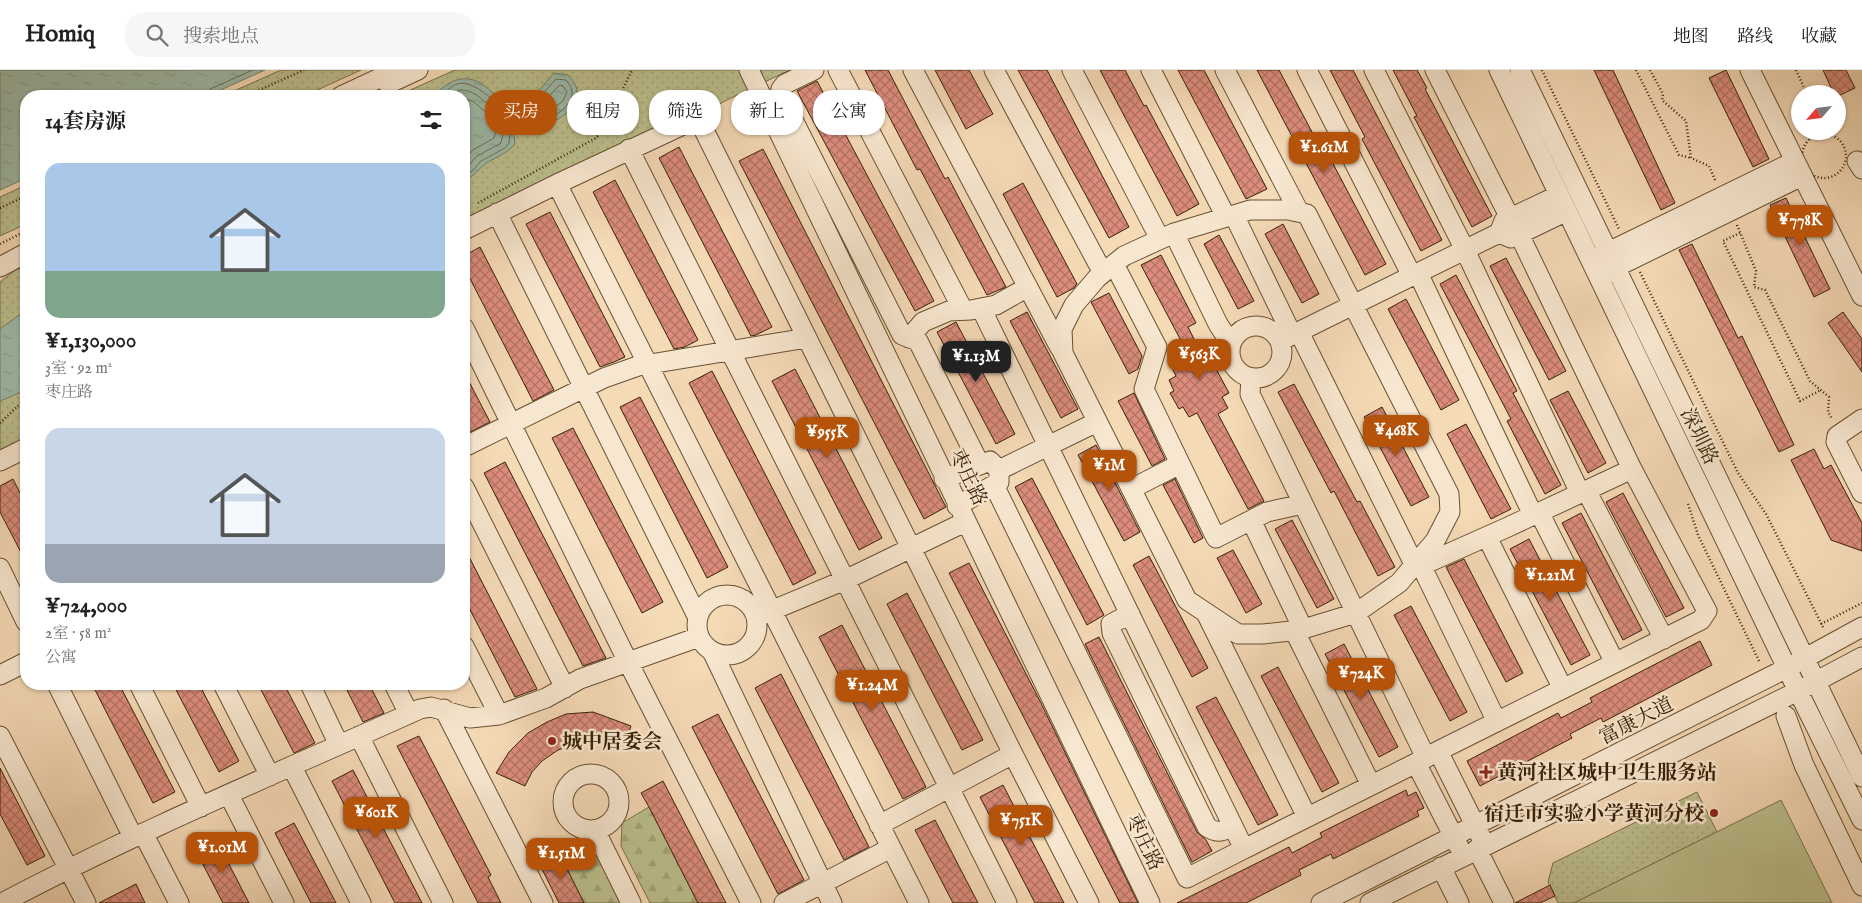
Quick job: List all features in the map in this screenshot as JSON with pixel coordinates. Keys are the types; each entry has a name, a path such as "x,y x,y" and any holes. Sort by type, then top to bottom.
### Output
{"street":[{"path":"354,90 397,70"},
{"path":"375,90 418,70"},
{"name":"枣庄路","path":"748,70 1150,903"},
{"path":"814,70 785,84 781,89 783,100 902,335 918,341 980,465"},
{"path":"838,70 1048,446 1244,849"},
{"path":"913,70 1063,354 1187,600 1238,634 1262,634 1299,630 1356,613 1399,583 1415,567 1435,542 1450,512 1450,494 1307,214 1288,210 1250,210 1167,236 1124,256 1108,269 1074,305 1062,329 1063,354"},
{"path":"994,70 1108,269 1157,347 1144,388 1216,538 1267,512 1303,504"},
{"path":"1072,70 1231,344"},
{"path":"1151,70 1230,216 1290,336 1497,722"},
{"path":"1225,70 1299,212"},
{"path":"1307,70 1415,275 1536,514 1616,663"},
{"path":"1374,70 1583,491 1664,639"},
{"path":"944,479 990,462 1187,878 1701,620 1707,612 1509,229 1435,70"},
{"name":"深圳路","path":"1499,70 1862,820"},
{"name":"深圳路","path":"1520,70 1862,777"},
{"path":"1750,70 1862,296"},
{"path":"470,227 629,149 698,118 1013,754 1089,903"},
{"path":"629,149 1007,903"},
{"path":"1594,268 1798,168"},
{"path":"557,184 648,365 764,614 880,825 918,903"},
{"path":"1290,336 1275,371 1268,376 1251,378 1243,375 1232,362 1231,344 1241,330 1258,326 1290,336 1563,203"},
{"path":"497,213 698,618"},
{"path":"0,256 20,246"},
{"path":"0,267 20,256"},
{"path":"909,338 923,322 949,311 996,305 1028,288"},
{"path":"470,444 604,378 638,366 807,338"},
{"path":"470,340 628,662 751,903"},
{"path":"1251,378 1250,394 1427,757 1454,837 1475,850 1504,903"},
{"path":"1862,419 1837,436 1836,442 1862,493"},
{"path":"764,614 735,596 716,597 708,602 698,618 699,637 704,645 720,655 731,655 741,652 755,638 764,614 845,580 911,548 961,514 997,477 1048,446 1097,422"},
{"path":"0,461 20,453"},
{"path":"1131,489 1180,464"},
{"path":"1415,567 1487,537 1632,469"},
{"path":"470,499 564,688"},
{"path":"1251,520 1299,630 1372,785"},
{"path":"1487,537 1563,689"},
{"path":"0,568 20,610"},
{"path":"1207,614 1307,817"},
{"name":"富康大道","path":"1321,903 1805,659 1862,626"},
{"path":"2,903 68,868 138,835 420,709 431,707 444,709 470,718 499,715 546,698 580,679 699,637"},
{"path":"712,651 832,903"},
{"path":"470,658 499,715"},
{"path":"1370,903 1862,658"},
{"path":"0,675 20,665"},
{"path":"60,690 138,835 179,903"},
{"path":"142,690 201,807"},
{"path":"226,690 270,776"},
{"path":"313,690 339,745"},
{"path":"397,690 409,714"},
{"path":"444,709 543,903"},
{"path":"1786,716 1804,766 1862,886"},
{"path":"0,736 86,903"},
{"path":"359,736 443,903"},
{"path":"880,825 1013,754"},
{"path":"1427,757 1476,826 1475,850"},
{"path":"292,767 361,903"},
{"path":"229,795 284,903"},
{"path":"595,830 631,903"},
{"path":"784,903 891,848"},
{"path":"1441,867 1459,903"}],"path":[{"path":"259,90 304,70"},
{"path":"472,206 596,138 612,118 617,101 632,70"},
{"path":"1542,70 1738,473 1766,514 1831,644"},
{"path":"1636,70 1679,155 1708,166 1727,203 1756,271 1754,287 1765,290 1810,381 1829,397 1828,412 1840,434"},
{"path":"1650,70 1664,94 1662,100 1686,120 1691,158"},
{"path":"1796,70 1803,85"},
{"path":"1830,135 1836,138 1844,149 1845,162 1842,169 1830,177 1815,176 1804,166 1802,151 1805,144 1816,136 1830,135"},
{"path":"0,208 20,199"},
{"path":"1740,233 1723,241 1800,401 1821,390"},
{"path":"0,244 20,234"},
{"path":"0,423 20,404"},
{"path":"1821,624 1862,602"}],"green space":[{"path":"281,70 361,70 317,90 236,90"},
{"path":"455,70 790,70 748,90 731,90 731,98 721,103 721,90 649,90 649,135 658,135 470,231 470,90 410,90"},
{"path":"20,188 20,227 0,236 0,197"},
{"path":"20,268 20,460 0,470 0,282"},
{"path":"1697,792 1717,832 1574,903 1558,903 1548,882 1553,863"},
{"path":"1781,800 1832,903 1574,903"},
{"path":"649,807 698,903 650,903 621,846 622,823"},
{"path":"588,841 594,844 625,903 584,903 559,853"}],"water":[{"path":"0,70 265,70 220,90 20,90 20,181 0,190"},
{"path":"554,73 568,75 577,90 567,90 567,113 557,120 557,90 540,90"},
{"path":"465,79 479,82 490,90 485,90 485,135 514,135 515,144 484,165 470,177 470,90 440,90 452,82"},
{"path":"20,314 20,393 0,401 0,329"}],"building":[{"path":"865,70 888,70 945,179 948,177 1006,287 987,295 920,169 917,170 885,108 885,90 875,90"},
{"path":"935,70 969,70 993,114 966,129"},
{"path":"1018,70 1047,70 1129,227 1109,238"},
{"path":"1100,70 1125,70 1199,204 1177,216"},
{"path":"1178,70 1204,70 1267,189 1246,199"},
{"path":"1257,70 1279,70 1328,162 1331,160 1386,264 1365,275"},
{"path":"1330,70 1353,70 1442,240 1421,251 1362,139 1365,137"},
{"path":"1393,70 1417,70 1427,88 1425,89 1492,216 1472,227 1414,117 1417,116"},
{"path":"1594,70 1613,70 1675,203 1661,210"},
{"path":"1726,70 1769,159 1753,167 1709,78"},
{"path":"1823,70 1846,70 1855,88 1846,92 1846,85 1830,85"},
{"path":"817,81 822,90 813,90 813,121 803,102 803,90 799,90"},
{"path":"821,135 846,135 934,301 915,311"},
{"path":"679,147 772,327 756,335 751,336 659,158"},
{"path":"763,149 946,507 924,519 739,161"},
{"path":"615,180 698,340 685,347 674,349 593,192"},
{"path":"1023,183 1077,284 1074,288 1057,297 1003,194"},
{"path":"1786,198 1830,289 1814,297 1770,205"},
{"path":"550,212 625,357 600,367 526,224"},
{"path":"1283,224 1319,294 1302,303 1265,234"},
{"path":"1219,235 1254,301 1238,309 1204,244"},
{"path":"1692,244 1738,338 1742,336 1794,445 1779,452 1679,250"},
{"path":"480,247 554,390 533,401 470,279 470,253"},
{"path":"1161,255 1196,323 1188,327 1203,357 1208,354 1229,393 1222,397 1228,408 1218,414 1264,501 1248,509 1197,413 1189,417 1183,407 1179,409 1170,393 1174,391 1169,380 1176,376 1169,362 1187,352 1141,265"},
{"path":"1506,258 1566,371 1549,380 1490,266"},
{"path":"1456,275 1517,391 1513,393 1561,485 1545,494 1507,421 1511,419 1440,284"},
{"path":"1109,293 1142,356 1138,369 1129,374 1091,302"},
{"path":"1406,299 1459,400 1441,410 1388,309"},
{"path":"1027,312 1078,409 1061,418 1010,321"},
{"path":"1843,312 1862,339 1862,372 1828,323"},
{"path":"956,322 1015,434 996,444 937,332"},
{"path":"795,369 882,538 859,550 772,381"},
{"path":"712,371 816,573 793,585 689,383"},
{"path":"470,384 490,422 470,432"},
{"path":"1294,384 1357,502 1360,501 1395,567 1378,576 1334,491 1331,493 1278,392"},
{"path":"1568,391 1606,463 1588,473 1550,400"},
{"path":"1134,393 1165,459 1152,466 1118,401"},
{"path":"640,397 728,567 707,578 620,407"},
{"path":"1382,407 1429,497 1411,506 1364,417"},
{"path":"1466,424 1511,509 1491,519 1447,434"},
{"path":"573,428 663,602 642,613 552,438"},
{"path":"1096,445 1140,532 1124,541 1078,455"},
{"path":"1814,449 1824,469 1831,465 1862,523 1862,551 1831,540 1791,460"},
{"path":"505,462 606,658 583,666 484,473"},
{"path":"1032,478 1104,615 1087,625 1015,487"},
{"path":"13,479 20,493 20,550 0,512 0,486"},
{"path":"1175,479 1203,538 1194,543 1163,485"},
{"path":"1623,493 1684,608 1666,617 1606,502"},
{"path":"1581,513 1642,630 1623,640 1562,523"},
{"path":"1292,520 1334,599 1317,608 1275,529"},
{"path":"1529,539 1590,655 1571,665 1510,549"},
{"path":"1233,550 1262,604 1246,613 1217,558"},
{"path":"1149,556 1208,668 1192,677 1133,565"},
{"path":"470,559 537,689 515,697 470,610"},
{"path":"1464,559 1523,673 1506,682 1446,567"},
{"path":"969,563 1041,703 1138,903 1120,903 949,573"},
{"path":"907,593 983,740 962,750 887,604"},
{"path":"1411,606 1467,712 1450,721 1394,615"},
{"path":"842,625 926,787 903,799 819,637"},
{"path":"1099,637 1197,832 1206,840 1212,851 1192,862 1085,644"},
{"path":"1700,641 1712,665 1603,722 1601,718 1570,734 1572,738 1480,786 1467,761 1558,713 1561,718 1592,702 1590,698"},
{"path":"1344,644 1398,747 1379,757 1325,654"},
{"path":"1278,667 1339,783 1322,792 1261,676"},
{"path":"781,674 869,847 844,860 755,688"},
{"path":"95,690 122,690 175,792 153,803"},
{"path":"176,690 202,690 239,761 219,772"},
{"path":"261,690 287,690 315,743 294,753"},
{"path":"347,690 372,690 384,713 363,722"},
{"path":"1216,697 1278,815 1258,825 1196,707"},
{"path":"593,712 631,726 627,738 616,734 613,747 593,742 578,743 558,750 542,761 532,772 525,786 496,773 509,752 528,733 566,714"},
{"path":"718,714 804,880 778,894 692,727"},
{"path":"419,736 491,875 488,877 501,903 478,903 397,746"},
{"path":"0,768 45,856 27,865 0,814"},
{"path":"353,770 422,903 395,903 332,781"},
{"path":"663,781 726,903 698,903 641,793"},
{"path":"1003,785 1064,903 1035,903 980,797"},
{"path":"1406,790 1408,796 1416,792 1424,808 1417,811 1419,816 1333,859 1331,854 1299,870 1301,875 1246,903 1177,903 1289,847 1292,853 1322,837 1320,833"},
{"path":"935,820 978,903 953,903 915,830"},
{"path":"294,823 336,903 311,903 275,833"},
{"path":"217,841 249,903 223,903 196,851"},
{"path":"559,853 584,903 559,903 539,863"},
{"path":"136,884 145,903 99,903"},
{"path":"1550,885 1555,896 1540,903 1515,903"}],"place":[{"name":"城中居委会","path":"552,741"},
{"name":"黄河社区城中卫生服务站","path":"1486,772"},
{"name":"宿迁市实验小学黄河分校","path":"1714,813"}]}
